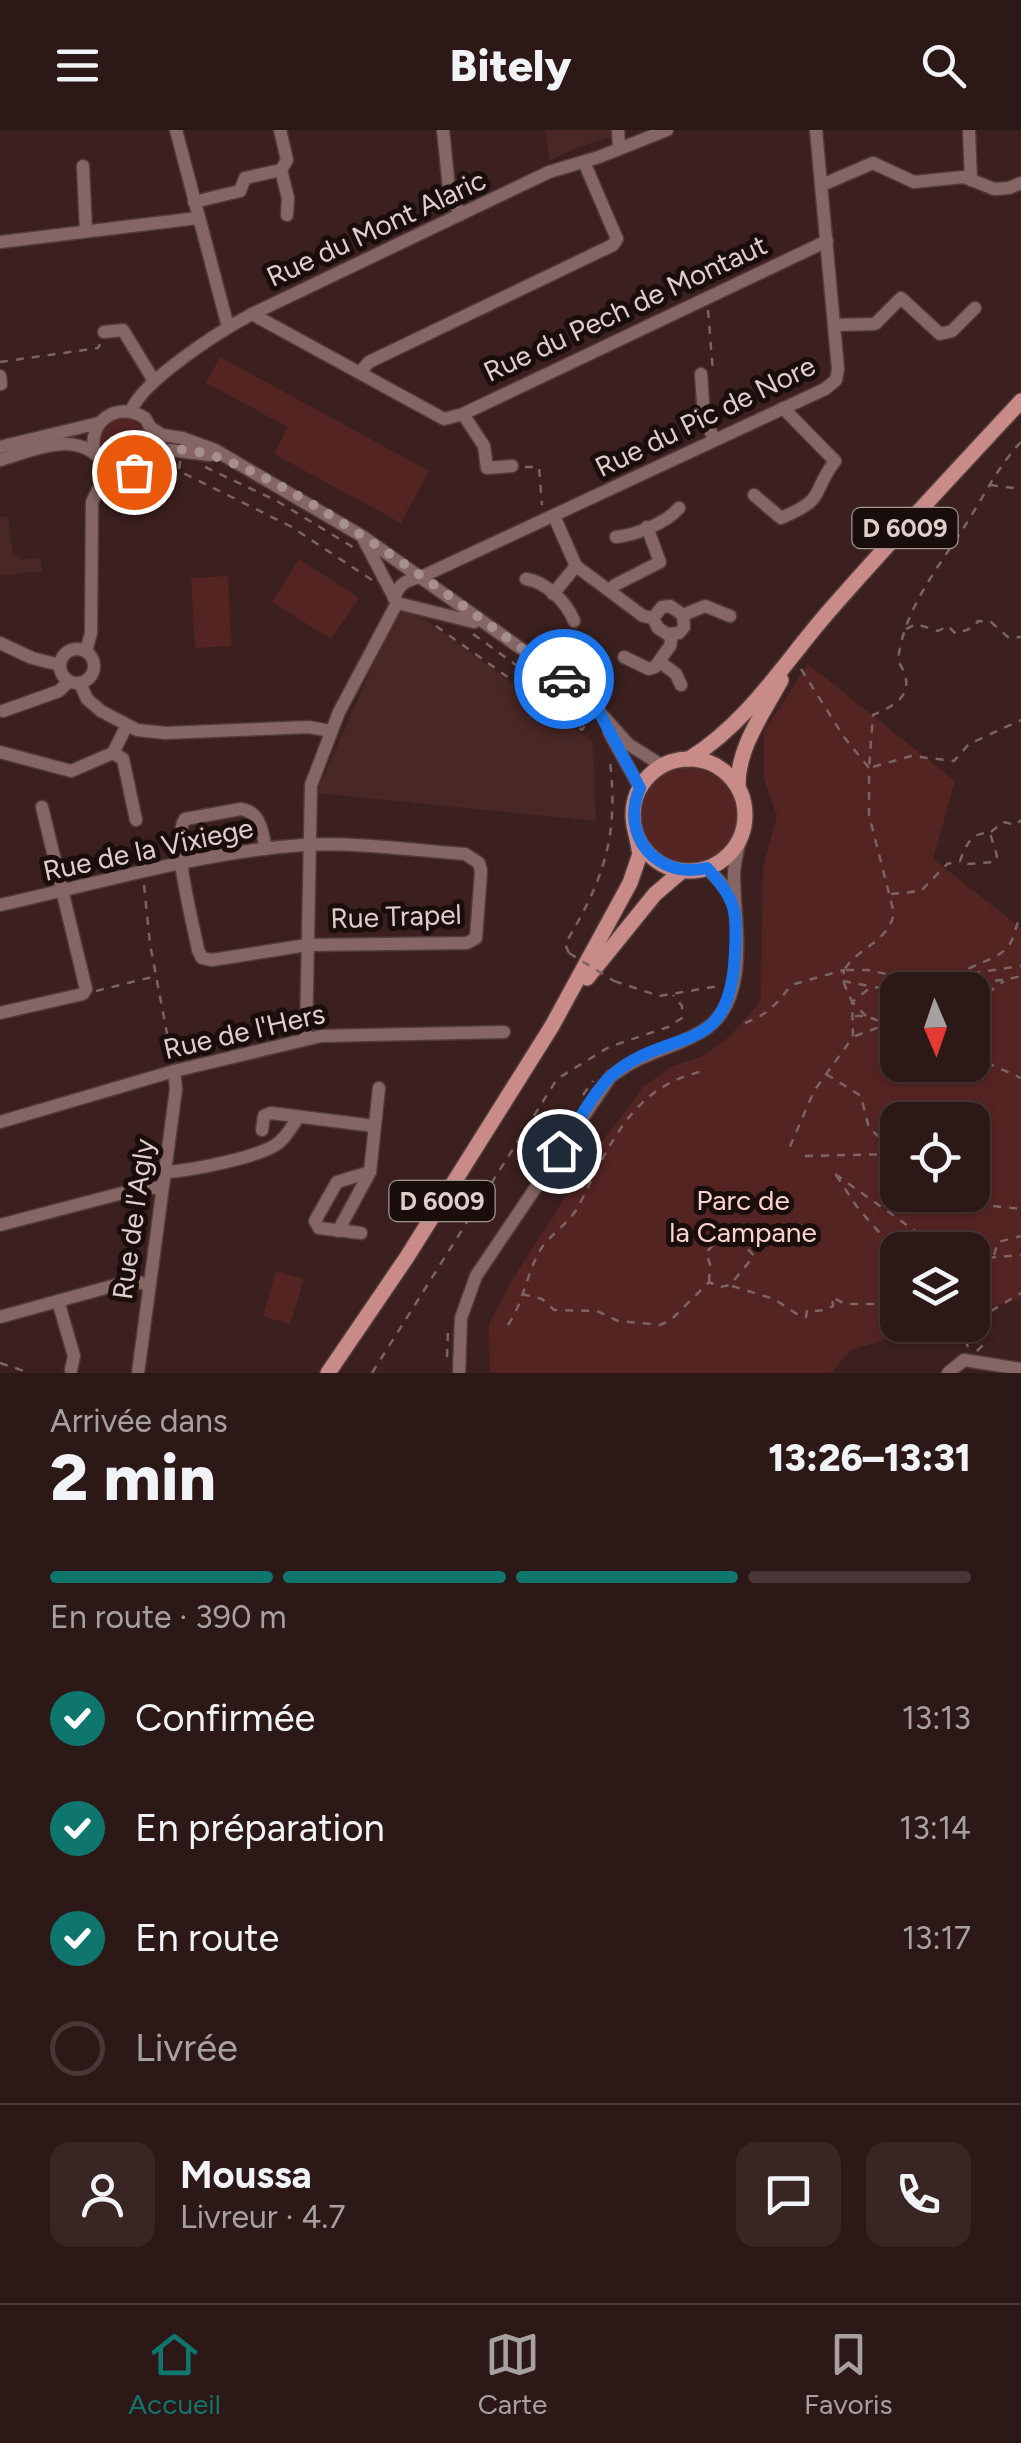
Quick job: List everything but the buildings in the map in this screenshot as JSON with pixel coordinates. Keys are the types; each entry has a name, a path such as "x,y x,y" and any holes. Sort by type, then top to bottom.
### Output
{"main road":[{"name":"D 6009","path":"689,759 732,726 827,614 1021,400"},
{"name":"D 6009","path":"738,788 739,762 748,740 792,659"},
{"path":"689,759 702,760 723,770 738,788 746,811 741,837 731,853 707,868 682,870 655,860 636,834 633,811 640,788 663,766 689,759"},
{"name":"D 6009","path":"328,1373 552,1026 638,866 636,834"},
{"name":"D 6009","path":"552,1026 643,908 682,870"}],"street":[{"path":"176,130 228,327"},
{"path":"280,130 287,160 281,170 288,215"},
{"path":"444,130 449,188 460,215"},
{"path":"618,130 619,146"},
{"name":"Rue du Mont Alaric","path":"131,411 139,394 154,381 252,314 548,172 667,130"},
{"name":"Rue du Pic de Nore","path":"400,603 400,585 826,389 836,380 816,130"},
{"path":"969,130 971,180"},
{"path":"252,314 360,372 368,362 613,245 618,239 584,162"},
{"path":"822,184 872,163 914,182 971,180 994,189 1021,183"},
{"path":"83,166 86,232"},
{"path":"194,202 240,190 244,178 281,170"},
{"path":"0,242 198,218"},
{"name":"Rue du Pech de Montaut","path":"360,372 444,419 463,414 827,240"},
{"path":"834,325 875,324 901,298 940,334 952,331 975,308"},
{"path":"104,332 123,330 154,381"},
{"path":"701,374 704,418 714,440"},
{"path":"0,376 1,384"},
{"path":"754,494 782,518 805,508 818,496 824,475 835,461 782,408"},
{"path":"0,448 99,423 113,412 131,411 145,418 162,435 194,442 235,462 362,536 581,691 628,744 663,766"},
{"path":"463,414 484,446 486,468 512,466"},
{"path":"95,454 94,434 99,423"},
{"path":"150,460 156,445 154,429"},
{"path":"0,460 71,444 95,454 108,469 127,474 143,468 160,454 180,450 235,462"},
{"path":"3,711 60,691 92,674 94,666 86,651 91,633 92,502 108,469"},
{"path":"616,537 672,516 679,508"},
{"path":"554,516 576,566 643,616 654,618"},
{"path":"610,590 660,562 646,527"},
{"path":"362,536 400,603 490,628"},
{"path":"553,594 576,566"},
{"path":"526,579 538,580 570,610 574,622"},
{"path":"306,1039 311,786 330,731 400,603"},
{"path":"654,618 662,607 670,606 684,615"},
{"path":"684,615 704,606 730,616"},
{"path":"624,657 649,668 660,662 672,635 684,627 684,615"},
{"path":"654,618 658,628 672,635"},
{"path":"0,643 60,665"},
{"path":"0,661 14,650"},
{"path":"86,651 70,650 62,656 64,678 75,682 87,698 137,730 165,733 309,727 330,731"},
{"path":"660,662 676,674 680,684"},
{"path":"599,712 640,788"},
{"path":"0,752 72,771 113,752 127,725"},
{"path":"113,752 123,759 136,820"},
{"path":"0,1012 83,994 86,988 42,807"},
{"path":"183,864 179,827 185,818 241,808 250,810 258,818 266,849"},
{"path":"458,1373 461,1318 476,1276 610,1076 640,1058 686,1041 710,1026 726,1008 734,985 734,877 741,837"},
{"name":"Rue de la Vixiege","path":"0,905 183,864 308,845"},
{"name":"Rue Trapel","path":"183,864 202,958 212,960 307,944 467,943 476,938 481,871 479,864 465,854 308,845"},
{"path":"707,868 727,890 737,915"},
{"name":"Rue de l'Hers","path":"0,1122 174,1071 306,1039 504,1032"},
{"name":"Rue de l'Agly","path":"138,1373 176,1090 174,1071"},
{"path":"338,1231 370,1172 379,1088"},
{"path":"262,1130 264,1116 272,1113 374,1126"},
{"path":"164,1172 183,1172 270,1148 284,1139 298,1118"},
{"path":"361,1233 319,1228 315,1221 338,1182 370,1172"},
{"path":"0,1225 134,1190 162,1188"},
{"path":"0,1317 134,1280 149,1286"},
{"path":"58,1301 74,1356 71,1370"},
{"path":"948,1373 964,1360 1021,1369"}],"path":[{"path":"701,374 713,372 707,299"},
{"path":"0,362 98,348 104,332"},
{"path":"853,1037 852,1002 844,970 853,956 883,937 892,925 894,913 869,815 873,715 897,705 903,698 905,672 898,661 903,631 988,485 1021,442"},
{"path":"512,466 540,468 542,506 554,516"},
{"path":"988,485 1021,490"},
{"path":"903,631 916,624 938,631 948,626 956,634 974,627 978,621 991,622 1009,638 1021,636"},
{"path":"792,659 869,768"},
{"path":"869,768 911,756 954,761 970,744 1021,720"},
{"path":"610,756 612,816 608,858 565,944 569,952 614,982 659,996 722,986"},
{"path":"960,861 972,837 980,832 990,833 1004,822 1016,824 1021,820"},
{"path":"890,894 921,891 947,864 994,862 997,856 990,833"},
{"path":"143,872 150,944 174,1071"},
{"path":"963,972 1001,953 1012,941 1021,915"},
{"path":"970,972 1021,966"},
{"path":"745,1023 764,1016 790,985 844,970 880,973"},
{"path":"83,994 158,976"},
{"path":"990,981 1021,976"},
{"path":"844,980 880,988"},
{"path":"990,991 1005,980"},
{"path":"852,1002 870,987"},
{"path":"372,1373 556,1079 609,1048 668,1028 682,1018 682,1006 673,995"},
{"path":"852,1002 880,1023"},
{"path":"853,1016 866,1016"},
{"path":"788,1151 814,1091 853,1037 880,1027"},
{"path":"990,1064 1021,1078"},
{"path":"508,1325 541,1247 577,1209 640,1101 682,1076 704,1071"},
{"path":"826,1074 861,1096 869,1128 880,1138"},
{"path":"805,1156 880,1154"},
{"path":"880,1233 835,1174 917,1232"},
{"path":"990,1206 1021,1209"},
{"path":"994,1258 998,1242 1021,1236"},
{"path":"522,1294 542,1298 554,1310 596,1310 618,1320 660,1326 709,1282 706,1253 718,1239 728,1238 747,1247 754,1256 730,1285"},
{"path":"990,1258 1021,1255"},
{"path":"709,1282 774,1299 800,1316 806,1316 807,1310 818,1312 833,1306 832,1297 845,1304 880,1304"},
{"path":"970,1360 984,1344 980,1323 986,1314 1021,1292"},
{"path":"967,1342 970,1360"},
{"path":"0,1363 30,1373"}],"shaded area":[{"path":"545,130 611,130 612,137 549,161"},
{"path":"8,516 13,556 20,560 40,558 42,571 0,576 0,517"},
{"path":"401,602 593,742 596,821 316,793"}],"green space":[{"path":"220,357 429,471 401,523 274,454 288,427 206,383"},
{"path":"124,419 140,426 147,442 140,458 124,465 108,458 101,442 108,426"},
{"path":"299,559 359,598 331,639 272,602"},
{"path":"228,576 231,646 195,648 191,578"},
{"name":"Parc de la Campane","path":"808,664 955,781 933,859 1021,928 1021,1298 990,1308 990,1232 880,1232 880,1341 851,1350 831,1373 490,1373 489,1324 514,1277 591,1157 643,1087 671,1067 705,1055 730,1036 761,1001 763,867 777,816 764,779 764,731"},
{"path":"689,766 708,770 724,780 734,796 738,815 734,834 724,850 708,860 689,864 670,860 654,850 644,834 640,815 644,796 654,780 670,770"},
{"path":"276,1271 304,1279 290,1324 263,1316"}],"way so far":[{"path":"134,472 170,450 192,451 235,462 362,536 564,679"}],"route":[{"path":"559,1151 610,1076 640,1058 686,1041 710,1026 726,1008 734,985 737,915 727,890 707,868 676,870 655,860 642,845 633,811 640,788 599,712 564,679"}]}
